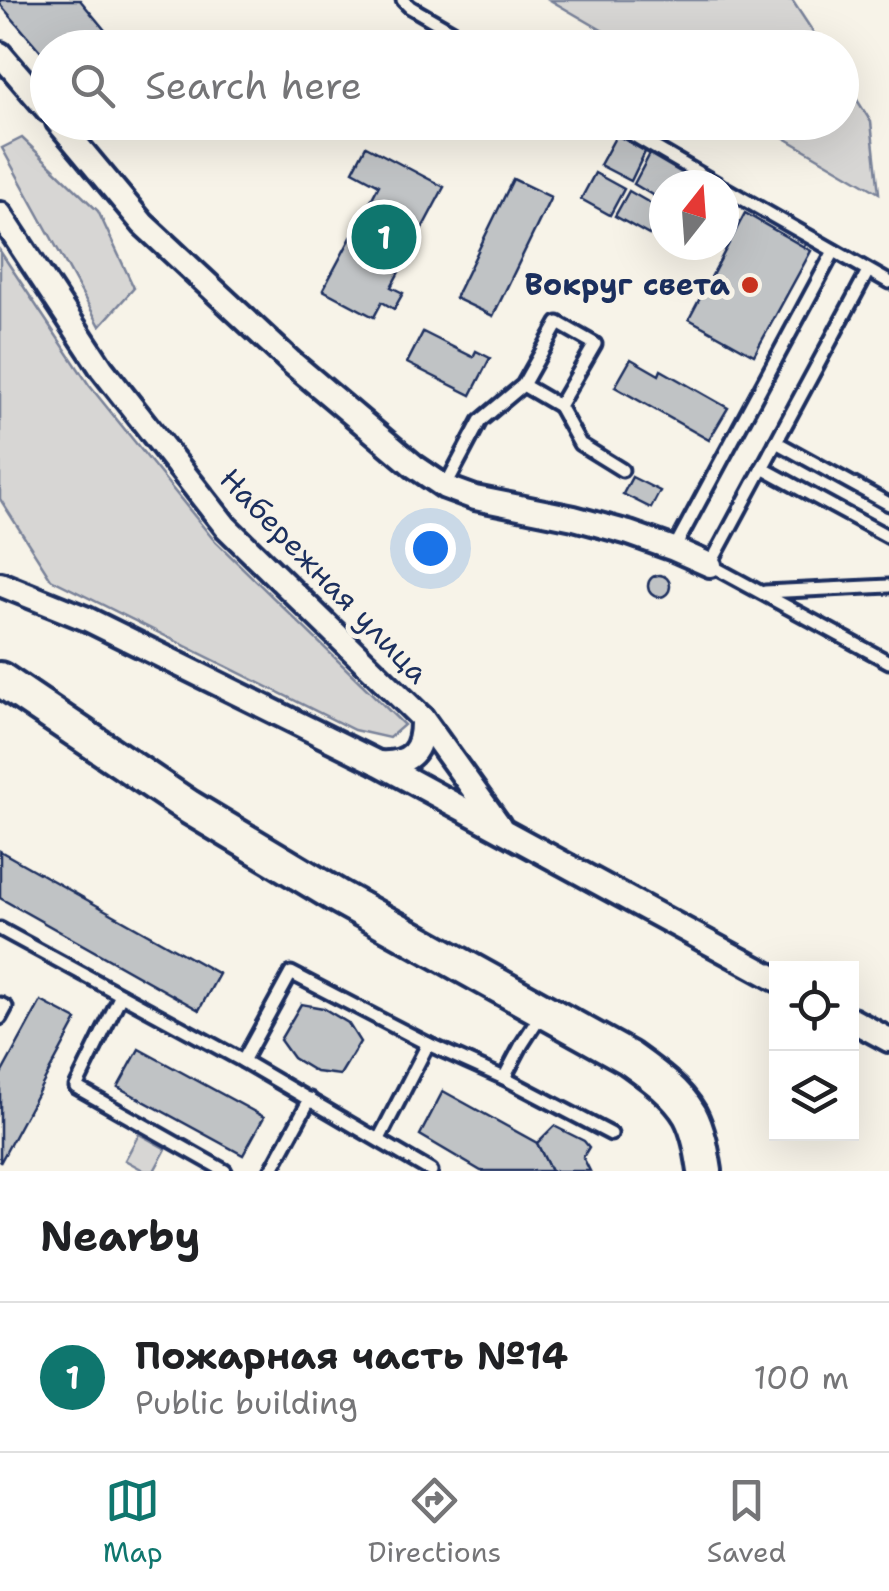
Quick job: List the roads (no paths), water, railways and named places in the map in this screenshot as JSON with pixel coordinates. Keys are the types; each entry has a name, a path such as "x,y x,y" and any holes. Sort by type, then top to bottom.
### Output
{"street":[{"path":"0,54 30,89"},
{"path":"74,140 157,236 292,362 414,466 445,486 475,498 592,523 674,549 710,566"},
{"name":"Набережная улица","path":"0,214 102,370 226,527 422,718 504,832"},
{"path":"0,584 87,619 378,763 769,976"},
{"path":"0,679 189,807 349,902 629,1058 664,1084 690,1114 700,1140 705,1171"},
{"path":"378,763 393,764 414,754 420,745 422,718"},
{"path":"859,1024 889,1040"}],"lane":[{"path":"403,0 452,30"},
{"path":"642,140 694,170"},
{"path":"739,196 889,282"},
{"path":"674,549 834,251"},
{"path":"868,271 710,566 889,662"},
{"path":"445,486 480,421 523,386 558,323 595,344 559,406"},
{"path":"523,386 559,406 580,444 622,470"},
{"path":"776,442 889,504"},
{"path":"762,468 889,536"},
{"path":"761,592 889,586"},
{"path":"0,930 243,1061 431,1171"},
{"path":"243,1061 291,972 610,1134"},
{"path":"122,995 76,1087 225,1171"},
{"path":"0,1004 6,1007 0,1018"},
{"path":"504,1078 544,1010"},
{"path":"380,1139 428,1044"},
{"path":"271,1171 310,1099"}],"place":[{"name":"Пожарная часть №14","path":"384,237"},
{"name":"Вокруг света","path":"750,285"}]}
